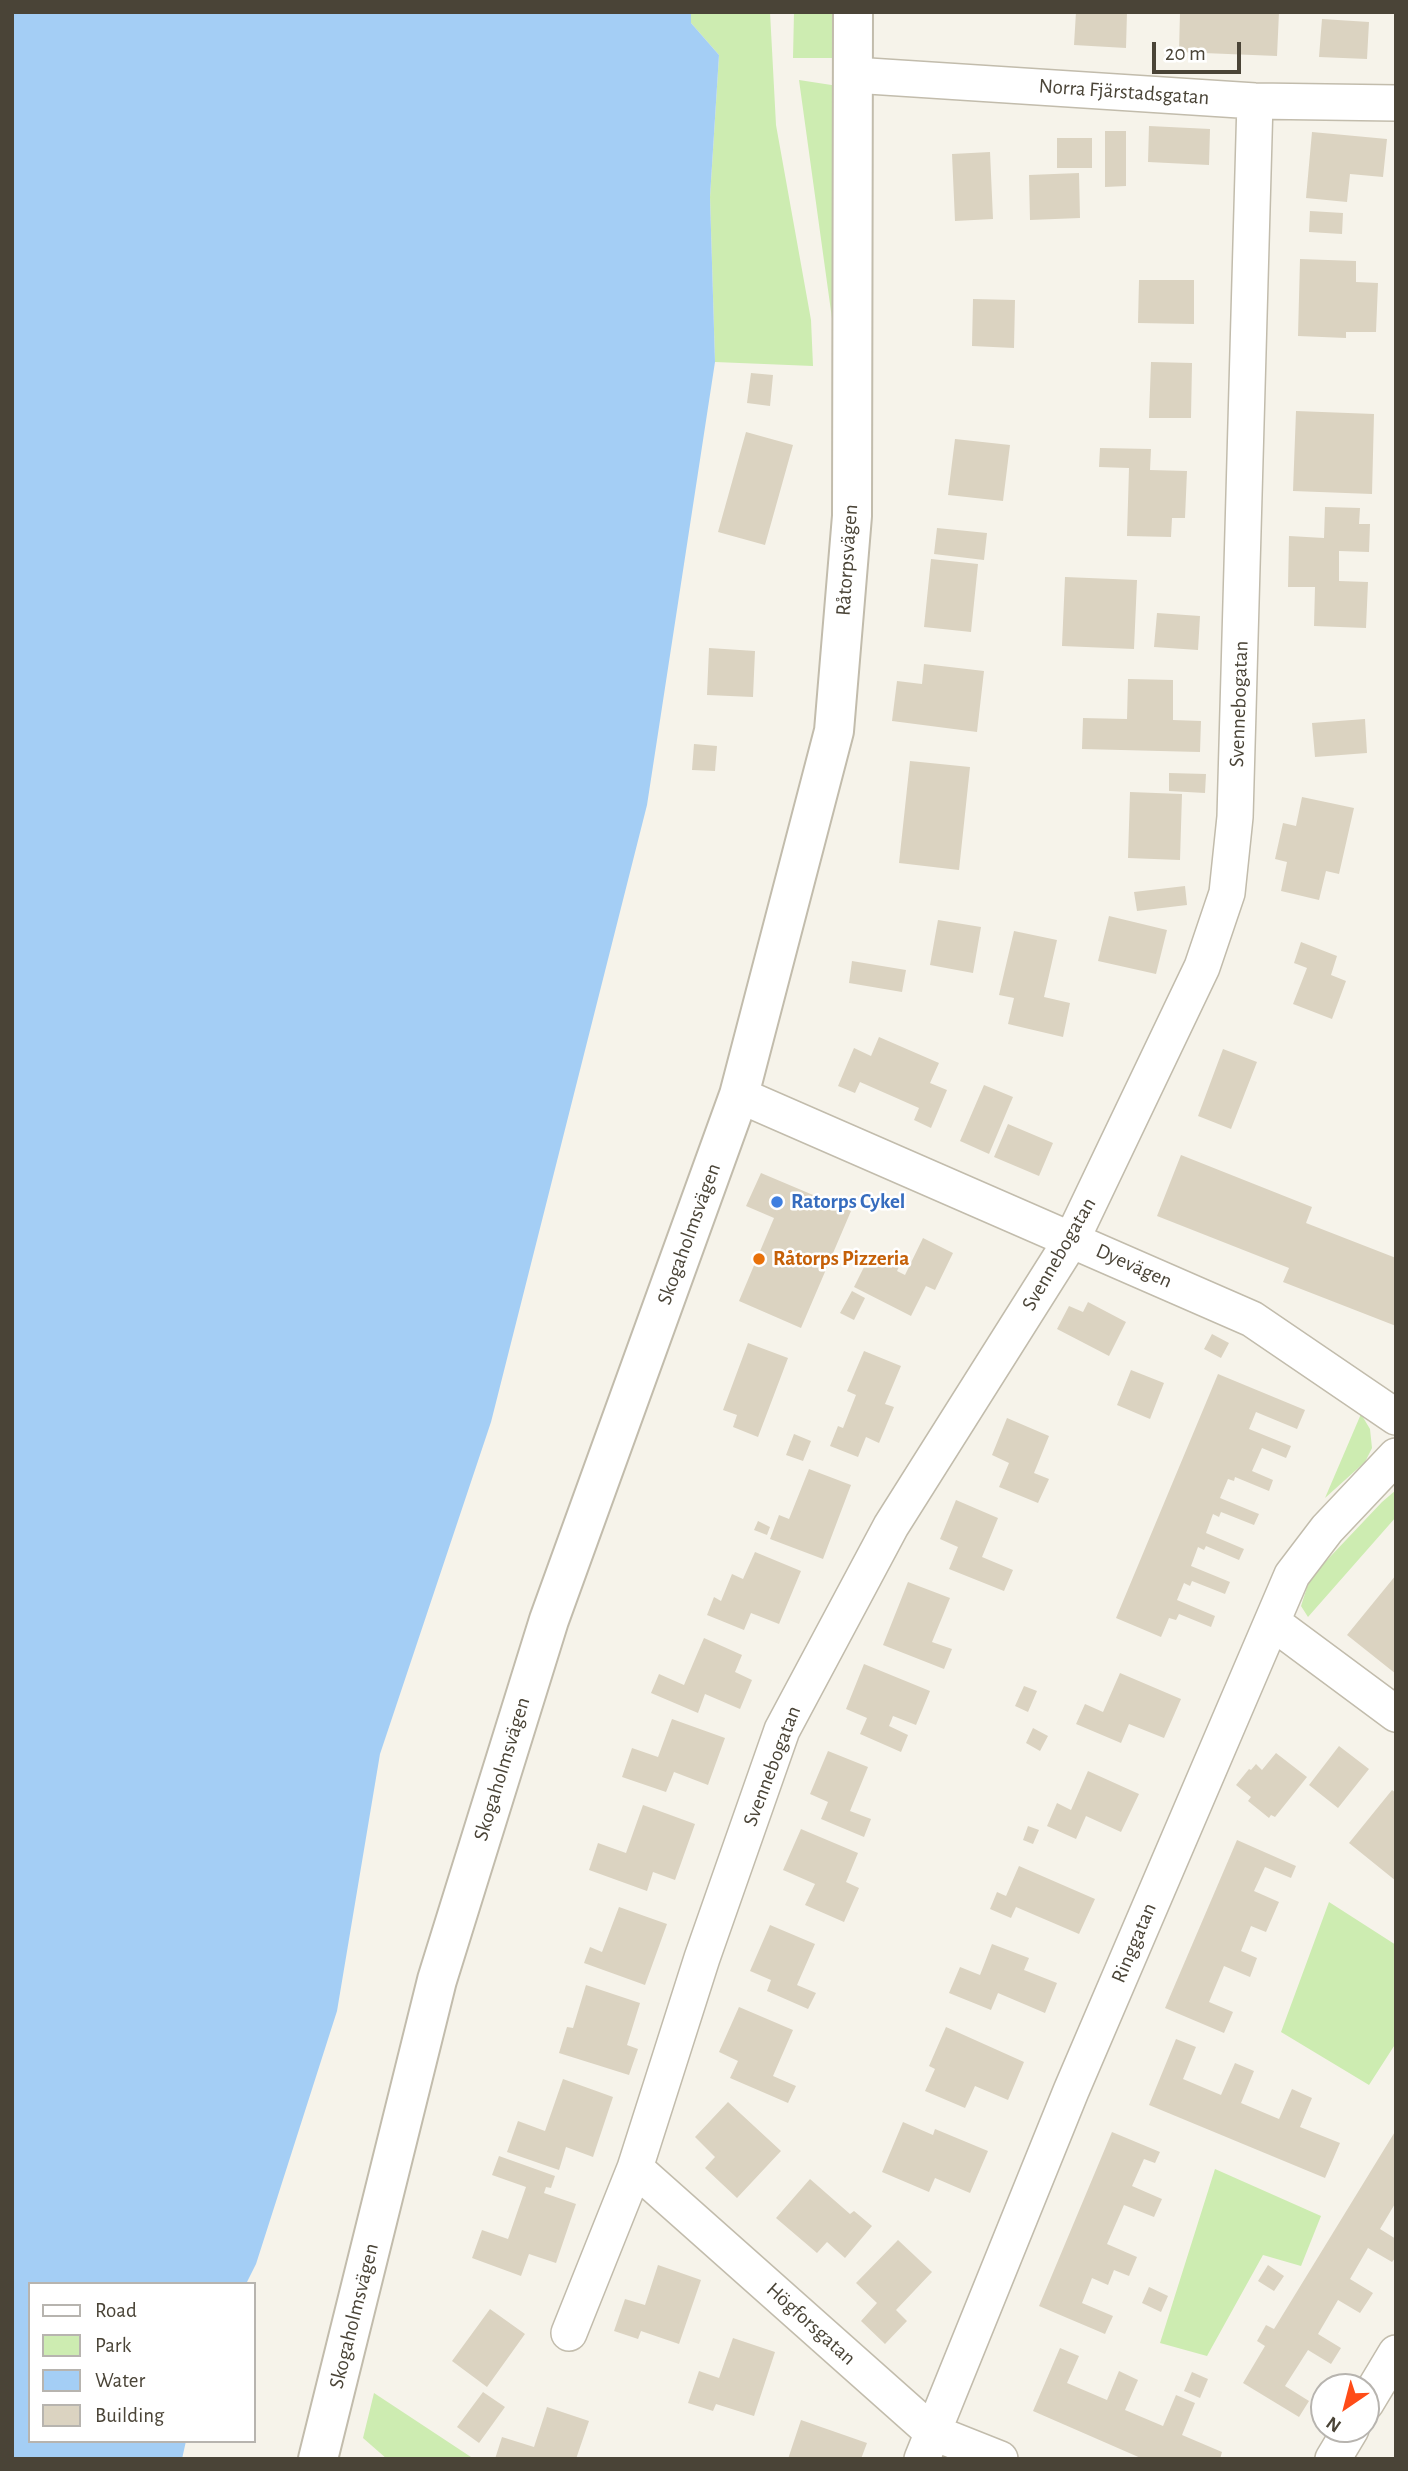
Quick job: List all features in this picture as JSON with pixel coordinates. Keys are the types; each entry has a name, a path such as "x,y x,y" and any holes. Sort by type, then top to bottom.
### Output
{"street":[{"name":"Råtorpsvägen","path":"739,1095 834,731 852,516 853,12"},
{"name":"Norra Fjärstadsgatan","path":"853,75 1255,101 1396,103"},
{"name":"Svennebogatan","path":"569,2333 635,2168 702,1958 782,1730 891,1526 1072,1239 1202,967 1227,893 1236,817 1255,101"},
{"name":"Dyevägen","path":"739,1095 1252,1319 1396,1417"},
{"name":"Skogaholmsvägen","path":"318,2459 437,1980 549,1620 739,1095"},
{"name":"Ringgatan","path":"927,2445 1071,2091 1292,1575 1327,1530 1396,1456"},
{"path":"1272,1622 1396,1714"},
{"name":"Högforsgatan","path":"635,2168 927,2445 1000,2459"},
{"path":"1380,2380 1396,2353"},
{"path":"1333,2459 1343,2443"}],"green space":[{"path":"691,12 770,12 776,125 811,320 813,366 715,362 710,197 719,55 691,23"},
{"path":"794,12 838,12 839,58 793,58"},
{"path":"799,80 838,86 834,333"},
{"path":"1361,1414 1370,1429 1372,1448 1365,1462 1325,1498"},
{"path":"1396,1490 1396,1517 1308,1617 1301,1606 1310,1578"},
{"path":"1329,1902 1396,1945 1396,2043 1369,2085 1281,2032"},
{"path":"1215,2169 1321,2216 1301,2266 1263,2255 1207,2356 1160,2343"},
{"path":"374,2393 474,2459 387,2459 363,2438"}],"water":[{"path":"12,12 691,12 691,23 719,55 710,197 715,362 647,805 491,1422 380,1754 337,2011 256,2264 247,2282 28,2282 28,2443 186,2443 182,2459 12,2459"}],"building":[{"path":"1076,12 1127,12 1126,48 1074,45"},
{"path":"1180,12 1279,12 1277,56 1179,52"},
{"path":"1322,19 1369,22 1367,59 1319,57"},
{"path":"1149,126 1210,129 1209,165 1148,162"},
{"path":"1105,131 1126,131 1126,186 1105,187"},
{"path":"1312,132 1387,139 1383,177 1350,174 1347,202 1306,198"},
{"path":"1057,138 1092,138 1092,168 1057,168"},
{"path":"990,152 993,219 955,221 952,154"},
{"path":"1079,173 1080,218 1030,220 1029,175"},
{"path":"1310,211 1343,213 1342,234 1309,232"},
{"path":"1300,259 1356,261 1356,282 1378,283 1376,332 1346,332 1346,338 1298,336"},
{"path":"1139,280 1194,280 1194,324 1138,323"},
{"path":"973,299 1015,300 1014,348 972,346"},
{"path":"1151,362 1192,363 1191,418 1149,418"},
{"path":"751,373 773,375 770,406 747,403"},
{"path":"1296,411 1374,414 1372,494 1293,491"},
{"path":"746,432 793,445 765,545 718,532"},
{"path":"955,439 1010,445 1003,501 948,495"},
{"path":"1100,448 1151,449 1150,470 1187,471 1185,518 1172,518 1171,537 1127,536 1129,468 1099,467"},
{"path":"1325,507 1360,508 1359,524 1370,524 1369,552 1339,551 1339,581 1368,582 1366,628 1314,626 1315,587 1288,587 1289,536 1324,538"},
{"path":"937,528 987,533 984,560 934,554"},
{"path":"931,559 978,564 971,632 924,627"},
{"path":"1065,577 1137,580 1134,649 1062,646"},
{"path":"1157,613 1200,616 1198,650 1154,647"},
{"path":"709,648 755,651 753,697 707,695"},
{"path":"924,664 984,671 977,732 892,721 897,681 922,684"},
{"path":"1128,679 1173,680 1173,720 1201,721 1200,752 1082,749 1083,718 1127,719"},
{"path":"1365,719 1367,753 1315,757 1312,723"},
{"path":"694,744 717,746 715,771 692,770"},
{"path":"910,761 970,767 959,870 899,863"},
{"path":"1169,773 1206,774 1205,793 1169,791"},
{"path":"1130,792 1182,794 1180,860 1128,858"},
{"path":"1302,797 1354,808 1339,874 1326,871 1319,900 1281,891 1287,862 1275,859 1283,823 1296,826"},
{"path":"1185,886 1187,905 1137,911 1134,892"},
{"path":"1109,916 1167,930 1156,974 1098,961"},
{"path":"938,920 981,927 973,973 930,965"},
{"path":"1014,931 1057,940 1044,997 1070,1003 1063,1037 1008,1024 1014,998 999,995"},
{"path":"1301,942 1337,956 1331,975 1346,981 1332,1019 1293,1004 1307,968 1294,963"},
{"path":"852,961 906,970 902,992 849,983"},
{"path":"879,1037 939,1063 930,1083 947,1090 931,1128 914,1120 919,1108 860,1082 855,1093 838,1086 854,1048 871,1056"},
{"path":"1223,1049 1257,1062 1231,1129 1198,1116"},
{"path":"984,1085 1013,1097 989,1154 960,1141"},
{"path":"1008,1124 1053,1143 1039,1176 994,1157"},
{"path":"1181,1155 1312,1207 1306,1223 1396,1258 1396,1326 1283,1282 1289,1268 1157,1216"},
{"path":"761,1173 851,1211 801,1328 739,1301 774,1218 746,1206"},
{"path":"923,1238 953,1253 935,1290 926,1286 911,1316 854,1287 871,1253 899,1267 897,1271 905,1275"},
{"path":"852,1291 865,1298 854,1320 840,1313"},
{"path":"1088,1302 1126,1322 1109,1356 1057,1329 1069,1306 1083,1312"},
{"path":"1212,1334 1229,1343 1221,1358 1204,1349"},
{"path":"748,1343 788,1358 758,1437 733,1427 737,1415 723,1410"},
{"path":"864,1351 901,1366 885,1404 894,1407 879,1443 866,1437 858,1457 830,1446 838,1426 843,1428 856,1395 847,1391"},
{"path":"1131,1370 1164,1383 1150,1419 1117,1405"},
{"path":"1218,1374 1305,1410 1297,1429 1256,1412 1249,1429 1291,1446 1286,1458 1262,1448 1252,1471 1273,1480 1269,1491 1235,1477 1234,1481 1228,1479 1220,1498 1259,1514 1254,1525 1221,1512 1219,1517 1213,1514 1206,1533 1244,1549 1239,1560 1206,1546 1204,1550 1198,1547 1191,1566 1230,1582 1225,1594 1192,1581 1190,1586 1184,1583 1177,1600 1215,1616 1211,1627 1179,1614 1176,1620 1169,1618 1161,1637 1116,1618"},
{"path":"1007,1418 1049,1436 1034,1473 1049,1479 1038,1503 999,1487 1009,1463 992,1455"},
{"path":"794,1434 811,1441 803,1461 786,1455"},
{"path":"809,1469 851,1485 823,1559 770,1539 779,1515 789,1519"},
{"path":"956,1500 998,1518 982,1557 1013,1570 1004,1591 949,1569 958,1547 940,1539"},
{"path":"758,1521 770,1527 767,1535 754,1530"},
{"path":"755,1552 801,1571 779,1624 751,1613 744,1630 707,1615 714,1597 721,1601 732,1574 743,1579"},
{"path":"1396,1575 1396,1674 1347,1635"},
{"path":"908,1582 950,1598 932,1642 952,1649 944,1669 883,1645"},
{"path":"704,1638 742,1655 735,1672 752,1680 740,1709 705,1694 698,1713 651,1693 659,1674 684,1685"},
{"path":"864,1664 930,1691 916,1725 893,1716 889,1726 908,1735 901,1752 860,1734 867,1718 846,1709"},
{"path":"1120,1673 1181,1699 1164,1738 1129,1724 1121,1743 1076,1724 1085,1704 1103,1712"},
{"path":"1024,1686 1037,1691 1028,1712 1015,1706"},
{"path":"672,1719 725,1738 708,1785 674,1772 666,1792 622,1777 632,1748 658,1757"},
{"path":"1033,1728 1048,1736 1040,1751 1026,1743"},
{"path":"1339,1746 1369,1769 1338,1808 1309,1785"},
{"path":"828,1751 868,1767 850,1811 871,1819 864,1837 821,1819 828,1802 810,1794"},
{"path":"1276,1753 1307,1777 1275,1817 1271,1815 1269,1818 1248,1801 1251,1797 1236,1785 1256,1764 1262,1770"},
{"path":"1088,1771 1139,1794 1121,1832 1086,1816 1076,1839 1047,1826 1057,1803 1071,1810"},
{"path":"1392,1790 1396,1793 1396,1881 1349,1843"},
{"path":"643,1805 695,1824 675,1880 653,1872 647,1891 589,1870 598,1843 626,1853"},
{"path":"1028,1826 1039,1830 1033,1844 1023,1840"},
{"path":"801,1829 858,1853 846,1882 859,1888 844,1922 805,1905 815,1884 783,1870"},
{"path":"1237,1840 1296,1866 1291,1878 1265,1867 1254,1891 1279,1902 1266,1932 1251,1926 1241,1951 1257,1958 1250,1977 1224,1966 1209,2002 1233,2012 1224,2033 1165,2008"},
{"path":"1019,1866 1095,1899 1079,1934 1016,1907 1011,1918 990,1909 997,1892 1006,1896"},
{"path":"619,1907 667,1924 645,1985 584,1963 590,1947 602,1952"},
{"path":"770,1925 815,1944 797,1985 816,1993 808,2009 767,1991 771,1980 750,1971"},
{"path":"992,1944 1029,1958 1024,1970 1057,1983 1045,2013 998,1993 991,2010 949,1993 960,1967 980,1975"},
{"path":"586,1985 640,2003 627,2045 638,2049 629,2075 559,2053 567,2027 573,2028"},
{"path":"739,2007 793,2030 773,2076 796,2086 788,2103 730,2078 738,2061 719,2052"},
{"path":"946,2027 1024,2062 1008,2100 975,2086 965,2108 925,2091 935,2069 929,2066"},
{"path":"1176,2039 1196,2047 1183,2079 1221,2095 1235,2063 1254,2071 1241,2103 1279,2119 1292,2089 1312,2098 1300,2127 1340,2143 1325,2178 1149,2105"},
{"path":"563,2079 613,2097 593,2157 566,2147 559,2170 507,2152 518,2121 545,2131"},
{"path":"728,2102 781,2151 737,2198 705,2168 715,2157 695,2137"},
{"path":"903,2122 933,2135 935,2129 988,2151 970,2193 935,2178 929,2192 882,2172"},
{"path":"1396,2130 1396,2202 1380,2229 1396,2239 1396,2257 1392,2262 1368,2248 1350,2279 1373,2293 1360,2313 1338,2300 1318,2334 1341,2348 1331,2364 1308,2350 1285,2386 1309,2401 1299,2417 1243,2383 1265,2346 1257,2341 1266,2325 1274,2329"},
{"path":"1112,2132 1160,2152 1155,2163 1144,2159 1132,2186 1162,2199 1154,2217 1124,2205 1107,2244 1137,2257 1129,2276 1114,2270 1108,2285 1092,2278 1082,2303 1113,2316 1105,2334 1039,2306"},
{"path":"499,2156 555,2176 551,2188 546,2187 544,2193 576,2204 556,2263 529,2254 521,2276 472,2258 482,2230 508,2239 526,2187 492,2175"},
{"path":"810,2179 850,2214 854,2211 872,2226 845,2258 827,2242 817,2253 776,2218"},
{"path":"898,2240 932,2272 896,2310 907,2321 885,2344 861,2321 877,2303 856,2283"},
{"path":"658,2265 701,2280 679,2344 641,2331 638,2339 614,2331 625,2299 645,2305"},
{"path":"1268,2265 1284,2276 1274,2291 1258,2281"},
{"path":"1149,2287 1168,2296 1161,2312 1142,2303"},
{"path":"490,2309 525,2334 487,2387 452,2361"},
{"path":"733,2338 775,2352 754,2416 716,2404 713,2411 688,2403 699,2371 719,2378"},
{"path":"1060,2348 1079,2356 1067,2383 1107,2400 1119,2371 1138,2380 1125,2410 1163,2426 1176,2395 1195,2403 1182,2435 1222,2452 1220,2459 1143,2459 1033,2411"},
{"path":"1192,2372 1208,2379 1200,2398 1184,2391"},
{"path":"483,2392 505,2407 479,2443 457,2427"},
{"path":"547,2407 589,2421 576,2459 495,2459 502,2437 534,2447"},
{"path":"801,2420 867,2443 861,2459 788,2459"}],"place":[{"name":"Ratorps Cykel","path":"777,1202"},
{"name":"Råtorps Pizzeria","path":"759,1259"}]}
